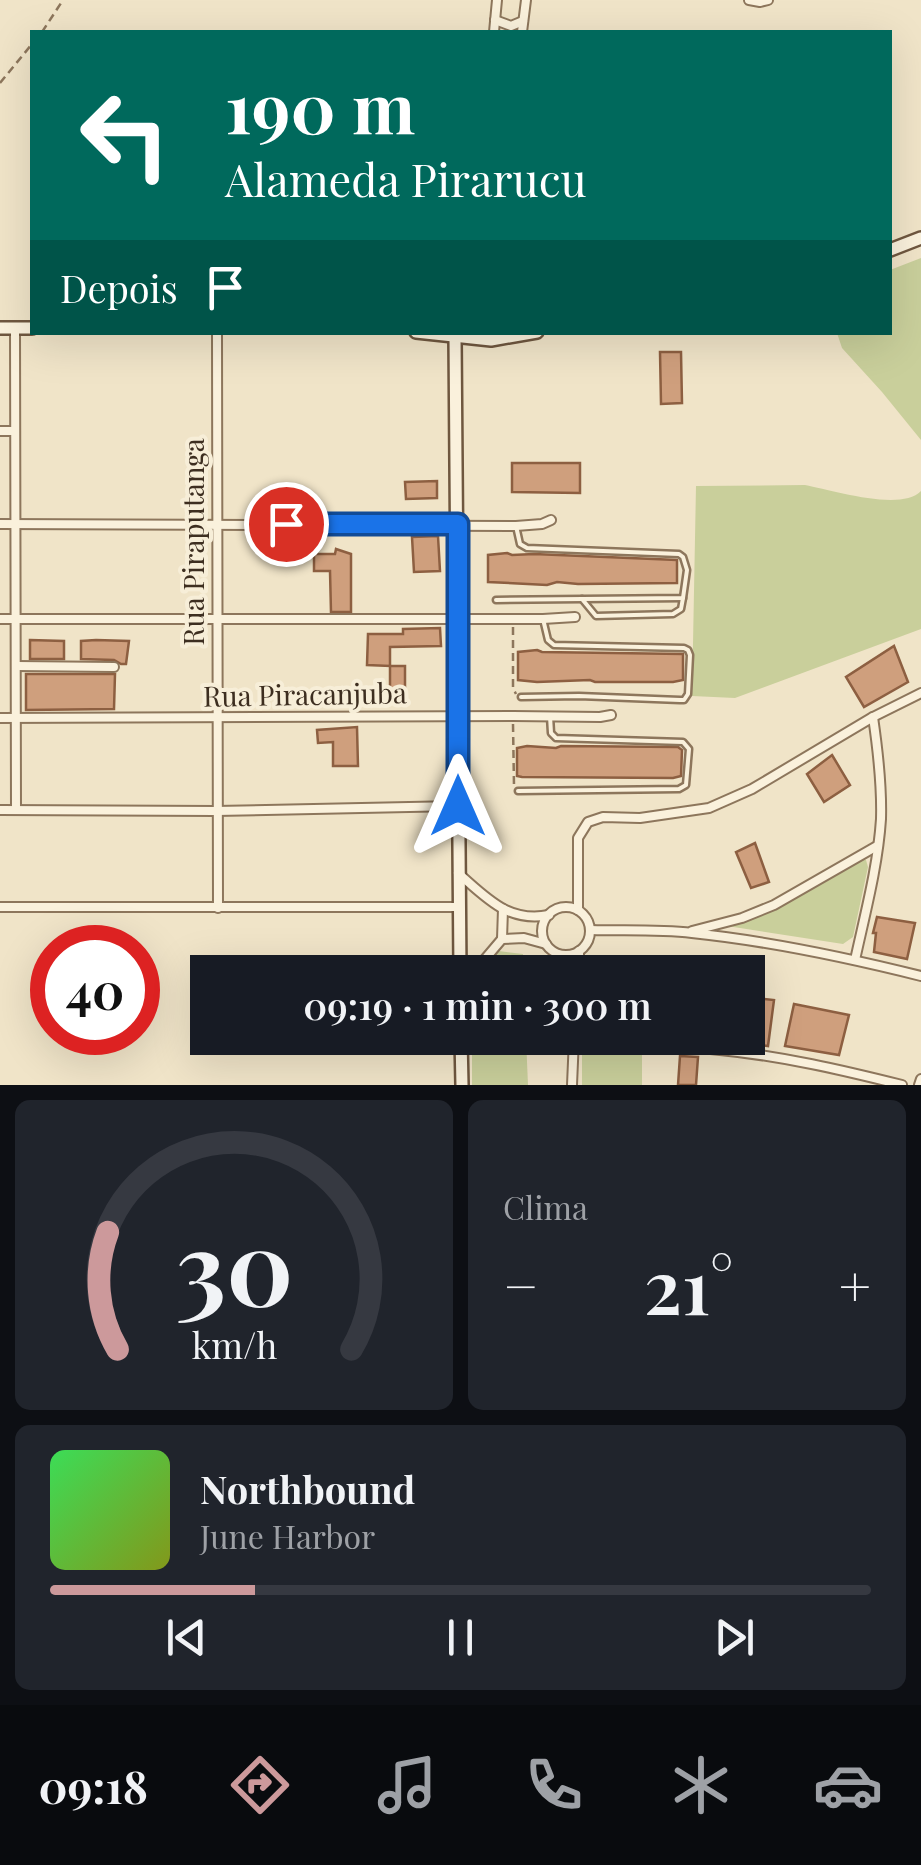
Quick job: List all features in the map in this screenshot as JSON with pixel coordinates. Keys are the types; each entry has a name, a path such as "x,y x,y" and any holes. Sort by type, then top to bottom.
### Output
{"street":[{"path":"494,30 497,0"},
{"path":"522,30 526,0"},
{"path":"749,0 768,0"},
{"path":"495,20 511,26 524,21"},
{"path":"892,249 921,238"},
{"path":"0,328 30,328"},
{"path":"15,328 16,810"},
{"name":"Rua Piraputanga","path":"217,335 218,908"},
{"path":"460,955 454,335 508,335"},
{"path":"0,431 16,431"},
{"path":"0,524 516,526 552,520"},
{"path":"0,619 575,617"},
{"path":"17,666 114,667"},
{"path":"578,910 578,838 588,822 604,817 640,818 709,808 752,789 921,693"},
{"name":"Rua Piracanjuba","path":"0,718 611,715"},
{"path":"854,960 880,820 873,717"},
{"path":"0,810 458,806"},
{"path":"688,932 774,905 877,846"},
{"path":"458,873 502,909 534,918 566,907 587,918 590,930 588,942 579,951 561,954 546,944 524,938 502,939"},
{"path":"0,907 459,906"},
{"path":"488,955 502,939 502,909"},
{"path":"546,944 543,926 549,915"},
{"path":"590,930 688,932 806,950 921,976"},
{"path":"461,1055 462,1085"},
{"path":"572,1085 573,1055"},
{"path":"752,1055 902,1085"}],"lane":[{"path":"516,526 520,544 527,548 683,556 684,598 681,609 672,614 596,616 582,599"},
{"path":"496,600 684,598"},
{"path":"521,697 684,700 688,694 688,650 669,646 554,645 548,640 543,619"},
{"path":"518,791 686,786 689,752 684,742 556,738 551,732 550,716"}],"path":[{"path":"43,30 63,0"},
{"path":"0,83 30,46"},
{"path":"514,618 513,688 521,697"},
{"path":"513,716 512,781 518,791"}],"green space":[{"path":"921,258 921,440 842,348 838,335 892,335 892,269"},
{"path":"805,485 883,500 911,497 921,491 921,629 735,698 692,696 696,486"},
{"path":"860,858 866,860 868,867 853,937 843,944 727,926 787,900"},
{"path":"499,951 523,955 496,955"},
{"path":"472,1055 527,1055 528,1085 472,1085"},
{"path":"582,1055 642,1055 642,1085 582,1085"}],"building":[{"path":"660,352 681,352 682,403 661,404"},
{"path":"512,463 580,463 580,493 512,492"},
{"path":"437,481 437,498 406,499 405,482"},
{"path":"438,536 440,571 414,572 412,537"},
{"path":"336,549 351,554 351,612 331,612 330,571 314,571 314,554 335,554"},
{"path":"488,555 677,560 677,583 488,582"},
{"path":"440,628 441,646 390,647 390,666 367,665 368,634"},
{"path":"30,640 64,641 64,659 30,659"},
{"path":"81,641 129,641 126,664 81,659"},
{"path":"894,646 908,682 864,707 846,677"},
{"path":"518,652 683,654 683,680 518,680"},
{"path":"390,666 405,666 405,702 390,702"},
{"path":"26,674 115,674 114,709 26,710"},
{"path":"357,727 358,766 333,766 333,742 318,743 317,730"},
{"path":"678,747 682,750 681,776 517,776 517,748"},
{"path":"832,755 850,785 824,802 807,774"},
{"path":"755,843 769,882 751,888 736,852"},
{"path":"877,917 915,923 907,959 874,952"},
{"path":"765,999 774,1000 768,1046 765,1046"},
{"path":"794,1004 849,1015 839,1055 785,1046"},
{"path":"680,1056 698,1057 696,1085 678,1085"}],"route":[{"path":"286,524 458,524 458,806"}]}
